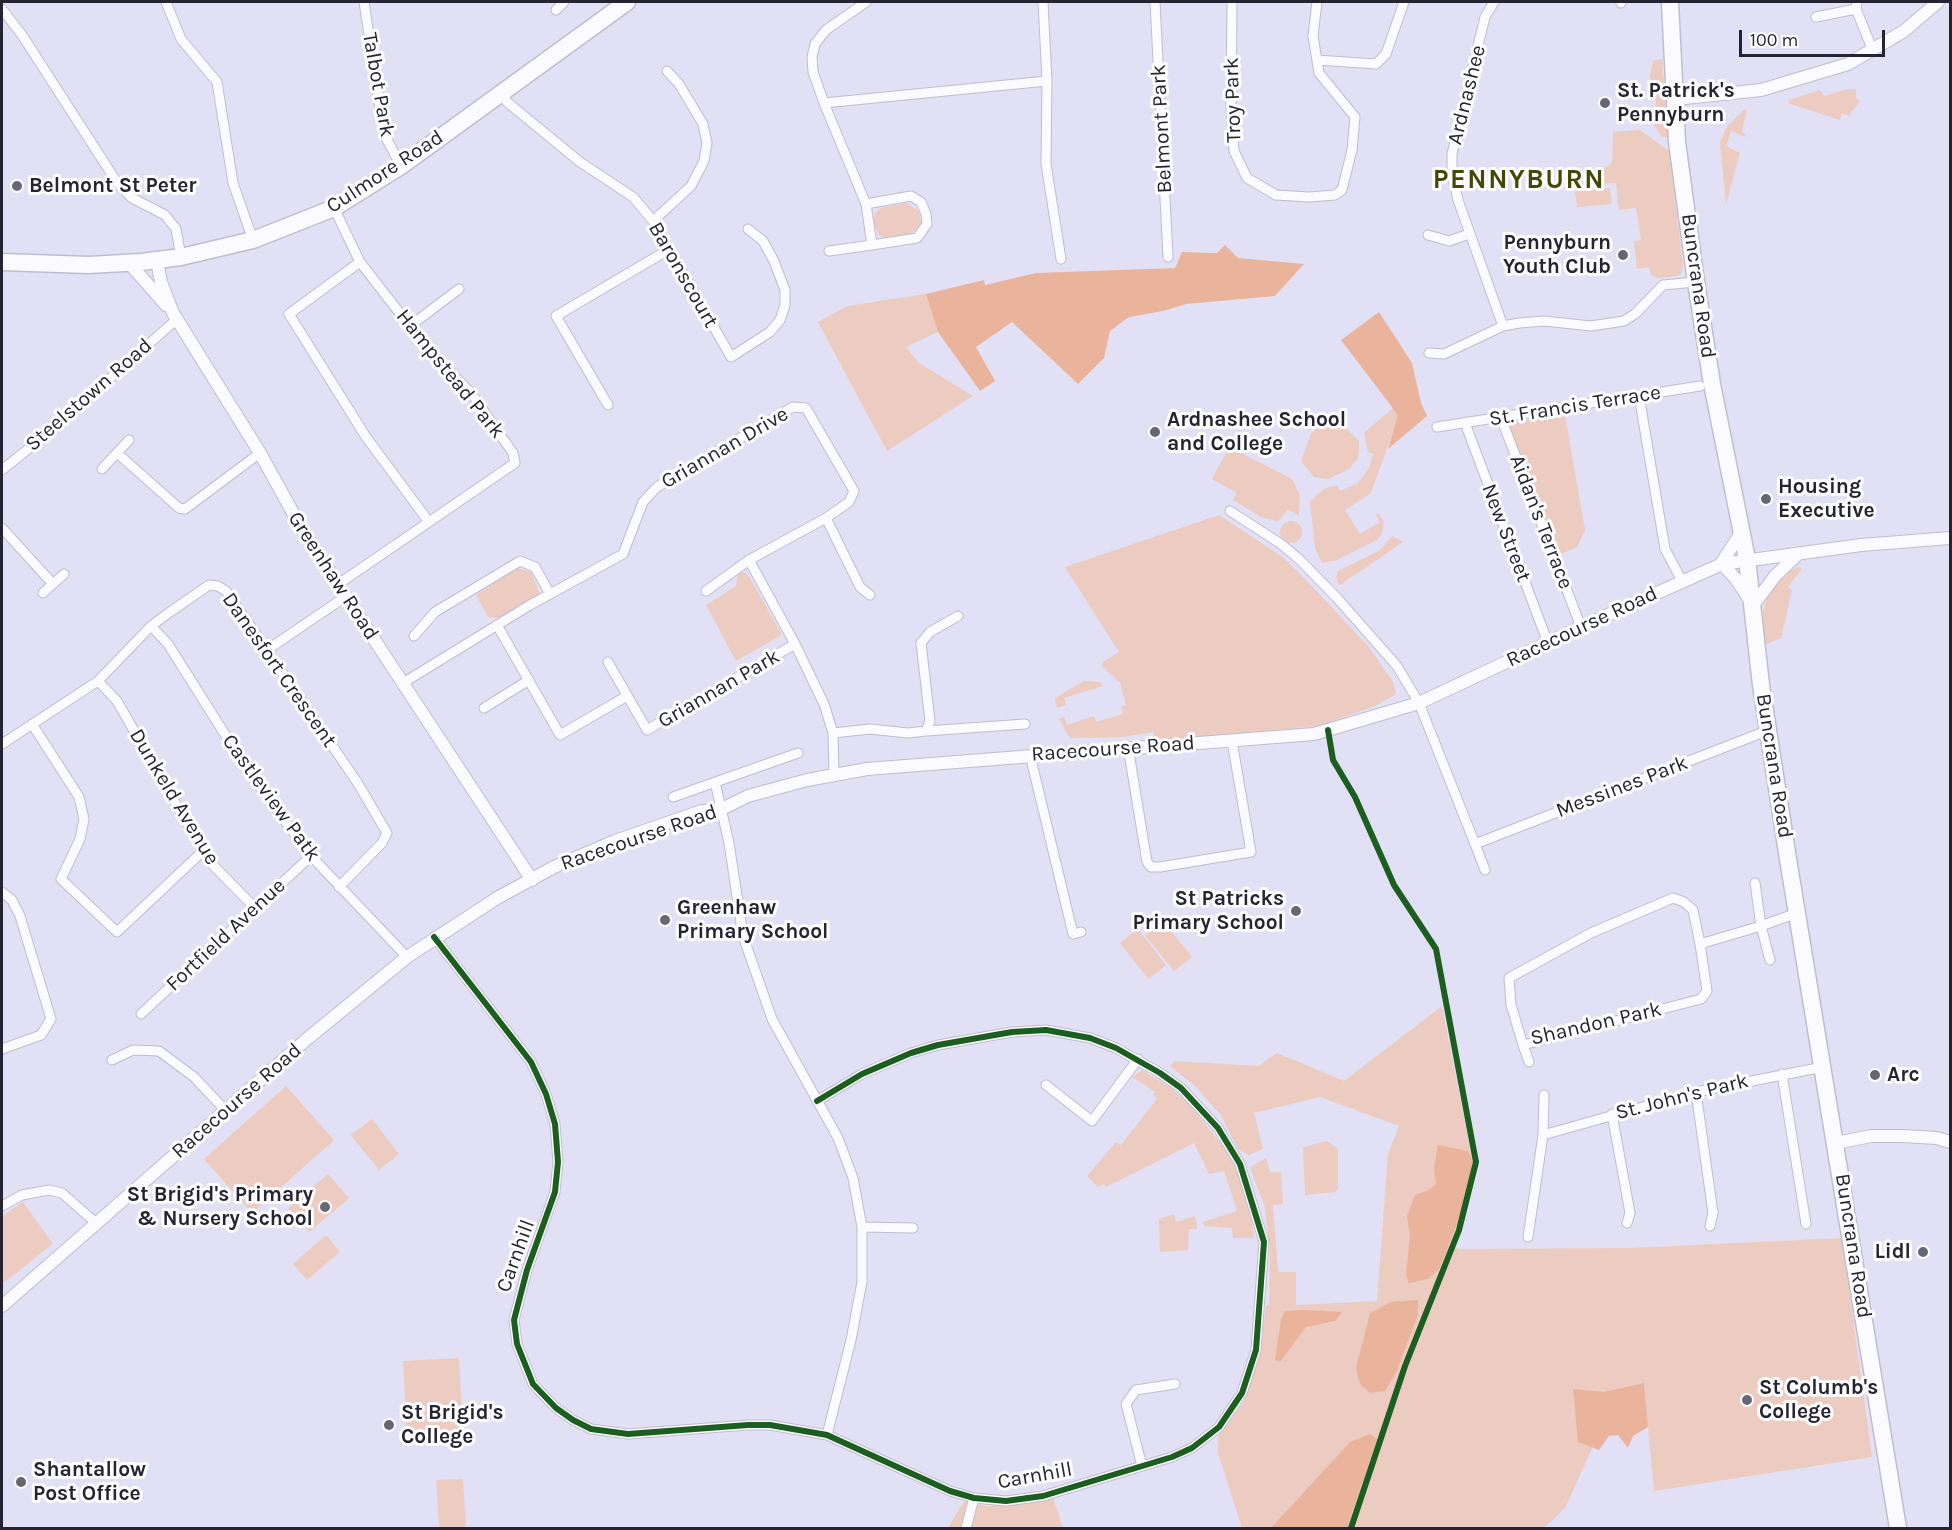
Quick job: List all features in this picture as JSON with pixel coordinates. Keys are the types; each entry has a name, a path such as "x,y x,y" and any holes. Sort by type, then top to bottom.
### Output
{"highway":[{"name":"Culmore Road","path":"2,262 129,263 157,261 253,240 334,208 401,166 627,2"},
{"name":"Buncrana Road","path":"1670,2 1677,142 1696,282 1747,559 1769,730 1797,913 1898,1528"}],"main road":[{"path":"1675,99 1761,90 1848,64 1874,51 1904,31 1938,2"},
{"name":"Greenhaw Road","path":"157,261 161,282 175,316 260,453 280,492 345,597 532,880"},
{"path":"129,263 175,316"},
{"path":"1741,532 1721,565 1752,605 1775,576 1798,554"},
{"name":"Racecourse Road","path":"2,1306 225,1110 407,957 434,937 554,867 615,842 702,811 722,809 748,796 834,775 906,764 1314,734 1419,703 1721,565 1747,559 1861,545 1950,538"},
{"path":"1836,1143 1871,1136 1937,1138 1950,1142"}],"street":[{"path":"166,2 182,39 217,82 233,183 253,240"},
{"name":"Talbot Park","path":"363,2 384,134 401,166"},
{"path":"556,10 564,2"},
{"path":"866,2 826,30 815,44 812,57 813,72 824,103 866,204 872,244"},
{"path":"1043,2 1047,81 1046,146 1051,208 1061,259"},
{"name":"Belmont Park","path":"1155,2 1168,256"},
{"name":"Troy Park","path":"1232,2 1231,107 1234,151 1247,178 1276,195 1309,197 1335,195 1342,190 1352,150 1356,117 1319,74 1313,36 1317,2"},
{"path":"1317,60 1376,64 1386,54 1404,2"},
{"name":"Ardnashee","path":"1494,2 1485,17 1452,154 1452,173 1469,234 1503,326"},
{"path":"1816,16 1856,5 1874,51"},
{"path":"2,9 118,184 132,198 165,215 176,229 181,257"},
{"path":"653,221 691,186 704,161 707,143 703,124 680,84 667,72"},
{"path":"824,103 1047,81"},
{"name":"Baronscourt","path":"502,93 507,102 580,162 633,196 653,221 731,357 770,332 780,320 785,305 785,290 774,261 763,241 748,229"},
{"path":"829,251 917,238 927,224 921,202 911,196 866,204"},
{"name":"Hampstead Park","path":"334,208 360,262 430,352 471,393 488,414 513,453 515,463 338,585"},
{"path":"1428,235 1449,242 1469,234"},
{"path":"608,405 556,316 668,250"},
{"path":"360,262 289,314 366,437 429,522"},
{"path":"1429,353 1444,354 1503,326 1544,321 1591,326 1618,323 1635,314 1663,285 1696,282"},
{"path":"411,326 459,289"},
{"name":"Steelstown Road","path":"2,470 52,430 175,316"},
{"name":"St. Francis Terrace","path":"1437,427 1700,386"},
{"path":"1640,396 1665,549 1682,581"},
{"name":"Griannan Drive","path":"403,683 550,594 623,554 643,502 657,487 793,407 806,408 854,491 849,502 826,518 749,560 706,591"},
{"name":"Aidan's Terrace","path":"1501,418 1581,627"},
{"name":"New Street","path":"1465,423 1548,643"},
{"path":"102,469 129,440"},
{"path":"117,453 179,508 185,509 260,453"},
{"path":"1230,511 1281,544 1331,591 1391,658 1419,703 1485,870"},
{"path":"826,518 860,587 870,595"},
{"path":"2,528 53,584"},
{"path":"749,560 795,644 824,704 833,733 834,775"},
{"path":"414,636 435,612 520,561 535,567 550,594"},
{"path":"44,593 64,574"},
{"name":"Danesfort Crescent","path":"2,744 98,681 151,626 209,585 219,586 226,591 357,782 387,833 382,843 339,887"},
{"path":"267,650 345,597"},
{"path":"926,730 930,721 921,643 930,632 958,616"},
{"name":"Castleview Patk","path":"151,626 168,644 248,771 310,856 407,957"},
{"path":"497,626 560,735 627,696"},
{"name":"Griannan Park","path":"608,662 647,730 795,644"},
{"path":"484,708 529,680"},
{"name":"Dunkeld Avenue","path":"98,681 117,701 208,860 256,909"},
{"path":"32,724 80,797 84,819 80,839 61,879 117,932 203,851"},
{"path":"833,733 870,729 909,733 1025,724"},
{"name":"Messines Park","path":"1475,844 1769,730"},
{"path":"1128,747 1147,862 1151,867 1160,867 1251,852 1232,741"},
{"path":"673,797 798,753"},
{"path":"1030,755 1073,934 1081,932"},
{"path":"715,782 722,809 743,936 772,1019 838,1138 853,1178 862,1227 861,1282 851,1340 827,1435"},
{"name":"Fortfield Avenue","path":"141,1014 256,909 310,856"},
{"path":"1755,883 1761,927 1770,960"},
{"path":"2,892 12,900 20,916 51,1019 41,1035 2,1049"},
{"name":"Shandon Park","path":"1673,898 1684,902 1693,910 1700,944 1707,991 1701,999 1523,1045 1508,988 1509,978 1514,974 1591,933 1673,898"},
{"path":"1700,944 1761,927 1797,913"},
{"name":"Carnhill","path":"434,937 531,1062 546,1094 555,1124 558,1162 555,1192 518,1298 514,1320 523,1365 543,1396 573,1420 609,1433 650,1435 770,1425 827,1435 927,1482 974,1498 1006,1501 1043,1496 1172,1457 1209,1436 1219,1427 1242,1393 1256,1350 1263,1242 1240,1164 1218,1128 1181,1088 1138,1059 1089,1038 1046,1030 1012,1032 938,1045 911,1053 862,1074 817,1101"},
{"path":"1523,1045 1529,1062"},
{"path":"112,1060 133,1050 159,1052 194,1077 225,1110"},
{"path":"1046,1085 1092,1121 1138,1059"},
{"name":"St. John's Park","path":"1543,1135 1696,1092 1823,1067"},
{"path":"1782,1074 1806,1224"},
{"path":"1696,1092 1713,1213 1710,1226"},
{"path":"1528,1237 1543,1135 1544,1095"},
{"path":"1612,1114 1630,1213 1627,1224"},
{"path":"2,1206 22,1195 49,1190 62,1193 96,1223"},
{"path":"862,1227 913,1228"},
{"path":"1142,1466 1126,1404 1136,1390 1175,1384"},
{"name":"Carnhill","path":"966,1528 974,1498"}],"shaded area":[{"path":"1662,59 1668,137 1662,137 1654,125 1656,100 1650,76 1653,61"},
{"path":"1847,89 1856,89 1856,99 1860,101 1849,116 1842,113 1840,120 1788,103 1789,100 1820,90 1824,96"},
{"path":"1744,110 1747,110 1742,130 1746,137 1731,131 1726,146 1740,153 1726,204 1720,142 1727,127"},
{"path":"1640,130 1669,151 1683,266 1681,274 1677,276 1657,278 1651,275 1649,267 1637,269 1634,241 1641,240 1636,208 1619,210 1616,183 1599,184 1598,173 1612,163 1613,132"},
{"path":"1610,188 1612,204 1577,207 1575,191"},
{"path":"907,203 919,211 921,224 918,228 910,234 885,238 879,235 873,223 875,213 880,208"},
{"path":"1225,245 1238,258 1304,264 1275,296 1186,304 1129,317 1110,331 1104,358 1078,384 1012,322 976,347 995,381 980,391 938,332 926,294 984,280 985,285 1036,273 1175,268 1182,252 1217,253"},
{"path":"926,294 938,332 906,347 919,363 973,396 887,451 818,322 847,306"},
{"path":"1379,312 1412,363 1421,403 1427,416 1388,449 1398,415 1341,340"},
{"path":"1393,408 1399,415 1371,493 1345,510 1360,534 1380,522 1375,514 1379,514 1384,522 1382,534 1377,540 1337,560 1322,563 1315,548 1310,502 1322,490 1337,485 1340,491 1358,483 1369,468 1373,454 1368,452 1364,433"},
{"path":"1565,415 1585,530 1577,547 1559,555 1510,427 1513,422"},
{"path":"1322,422 1346,428 1359,441 1358,458 1349,469 1328,479 1314,477 1301,461 1311,434"},
{"path":"1229,447 1292,479 1300,495 1299,515 1288,510 1278,521 1261,517 1233,500 1237,493 1212,479"},
{"path":"1219,515 1284,558 1313,587 1369,647 1393,682 1396,694 1375,706 1318,726 1154,741 1153,732 1123,737 1070,738 1059,719 1064,717 1067,725 1094,716 1096,722 1123,714 1121,707 1126,705 1120,683 1102,666 1103,662 1119,652 1065,567"},
{"path":"1291,521 1299,524 1302,532 1299,540 1291,543 1283,540 1280,532 1283,524"},
{"path":"1392,536 1403,542 1340,585 1338,583 1336,577 1338,571 1379,551"},
{"path":"1799,567 1802,569 1788,587 1792,590 1781,638 1766,644 1762,639 1763,611 1768,595 1785,573"},
{"path":"517,568 531,572 540,594 498,618 488,617 476,595"},
{"path":"738,572 746,573 750,578 782,635 736,661 706,605 736,586"},
{"path":"1084,681 1100,682 1103,686 1064,698 1066,705 1057,708 1055,698"},
{"path":"1163,921 1192,957 1174,971 1145,935"},
{"path":"1138,929 1166,965 1148,979 1120,943"},
{"path":"1442,1006 1473,1162 1463,1209 1449,1246 1460,1249 1632,1248 1842,1238 1872,1457 1654,1491 1644,1384 1595,1442 1565,1508 1544,1528 1242,1528 1218,1453 1218,1436 1243,1403 1261,1349 1266,1306 1269,1304 1270,1252 1265,1208 1250,1167 1266,1158 1270,1172 1281,1172 1283,1204 1273,1205 1278,1272 1296,1272 1296,1305 1377,1301 1388,1154 1399,1126 1320,1097 1254,1113 1263,1149 1249,1155 1238,1149 1220,1114 1195,1086 1170,1066 1174,1061 1259,1066 1277,1053 1344,1081"},
{"path":"1142,1070 1171,1088 1190,1105 1229,1154 1241,1181 1252,1221 1254,1238 1233,1238 1232,1228 1204,1226 1203,1222 1237,1211 1224,1171 1209,1174 1194,1143 1106,1187 1104,1184 1098,1187 1087,1176 1116,1142 1121,1145 1157,1099 1153,1095 1155,1092 1132,1077"},
{"path":"286,1086 334,1140 252,1213 204,1159"},
{"path":"372,1119 399,1154 379,1170 351,1135"},
{"path":"1327,1141 1336,1147 1338,1152 1338,1189 1335,1192 1305,1195 1303,1147"},
{"path":"1438,1145 1468,1151 1473,1162 1463,1209 1439,1269 1428,1279 1409,1283 1406,1275 1410,1236 1407,1216 1415,1195 1429,1190 1436,1184 1434,1168"},
{"path":"328,1174 349,1198 309,1232 288,1208"},
{"path":"23,1202 53,1244 2,1284 2,1216"},
{"path":"1174,1214 1176,1222 1195,1216 1197,1229 1189,1229 1188,1250 1160,1252 1159,1219"},
{"path":"326,1235 340,1252 307,1280 293,1264"},
{"path":"1418,1300 1418,1315 1396,1373 1385,1391 1370,1393 1360,1384 1356,1368 1370,1313 1391,1302"},
{"path":"1285,1311 1342,1312 1335,1321 1306,1327 1280,1362 1275,1360 1281,1319"},
{"path":"459,1358 463,1436 407,1439 403,1361"},
{"path":"1644,1383 1648,1427 1633,1436 1628,1448 1618,1435 1609,1436 1599,1450 1578,1442 1573,1389 1604,1392"},
{"path":"1370,1434 1377,1439 1347,1528 1271,1528 1350,1442"},
{"path":"463,1479 466,1528 439,1528 436,1480"},
{"path":"1053,1498 1063,1528 948,1528 964,1501 986,1506 1023,1504"}],"cycle path":[{"path":"1328,730 1333,760 1355,797 1394,885 1436,949 1476,1162 1459,1230 1405,1366 1351,1528"},
{"path":"434,937 531,1062 546,1094 555,1124 558,1162 555,1192 527,1270 514,1320 517,1344 533,1384 556,1408 573,1420 591,1429 628,1434 770,1425 827,1435 950,1491 974,1498 1006,1501 1043,1496 1172,1457 1192,1448 1219,1427 1242,1393 1256,1350 1264,1242 1240,1164 1218,1128 1181,1088 1116,1048 1090,1038 1046,1030 1012,1032 938,1045 911,1053 862,1074 817,1101"}],"place":[{"name":"St. Patrick's Pennyburn","path":"1605,103"},
{"name":"Belmont St Peter","path":"17,186"},
{"name":"Pennyburn Youth Club","path":"1623,255"},
{"name":"Ardnashee School and College","path":"1155,432"},
{"name":"Housing Executive","path":"1766,499"},
{"name":"St Patricks Primary School","path":"1296,911"},
{"name":"Greenhaw Primary School","path":"665,920"},
{"name":"Arc","path":"1875,1075"},
{"name":"St Brigid's Primary & Nursery School","path":"325,1207"},
{"name":"Lidl","path":"1923,1252"},
{"name":"St Columb's College","path":"1747,1400"},
{"name":"St Brigid's College","path":"389,1425"},
{"name":"Shantallow Post Office","path":"21,1482"}],"district":[{"name":"PENNYBURN","path":"1519,180"}]}
